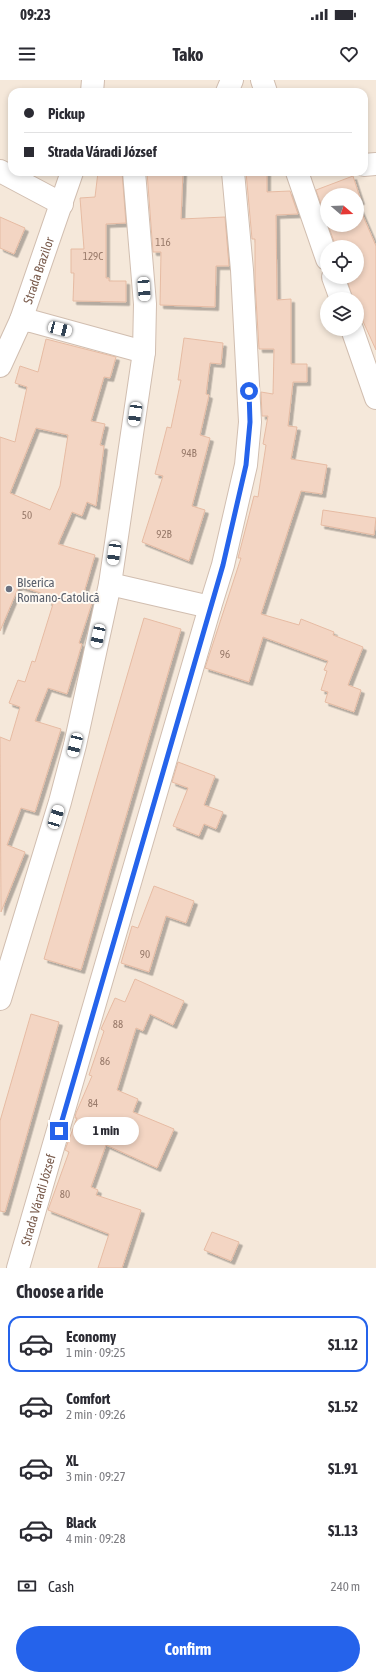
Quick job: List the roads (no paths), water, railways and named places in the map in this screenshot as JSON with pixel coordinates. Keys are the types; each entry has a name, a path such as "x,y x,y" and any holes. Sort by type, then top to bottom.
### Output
{"street":[{"path":"9,176 62,204"},
{"name":"Strada Brazilor","path":"0,366 22,320 71,176"},
{"path":"0,999 60,802 110,584 144,352 145,304 134,176"},
{"name":"Strada Váradi József","path":"18,1268 223,565 246,465 250,422 242,270 233,176"},
{"path":"298,176 320,240"},
{"path":"22,320 32,321 144,352"},
{"path":"354,336 376,398"},
{"path":"110,584 210,607"}],"place":[{"name":"BIserica Romano-Catolică","path":"9,589"}]}
